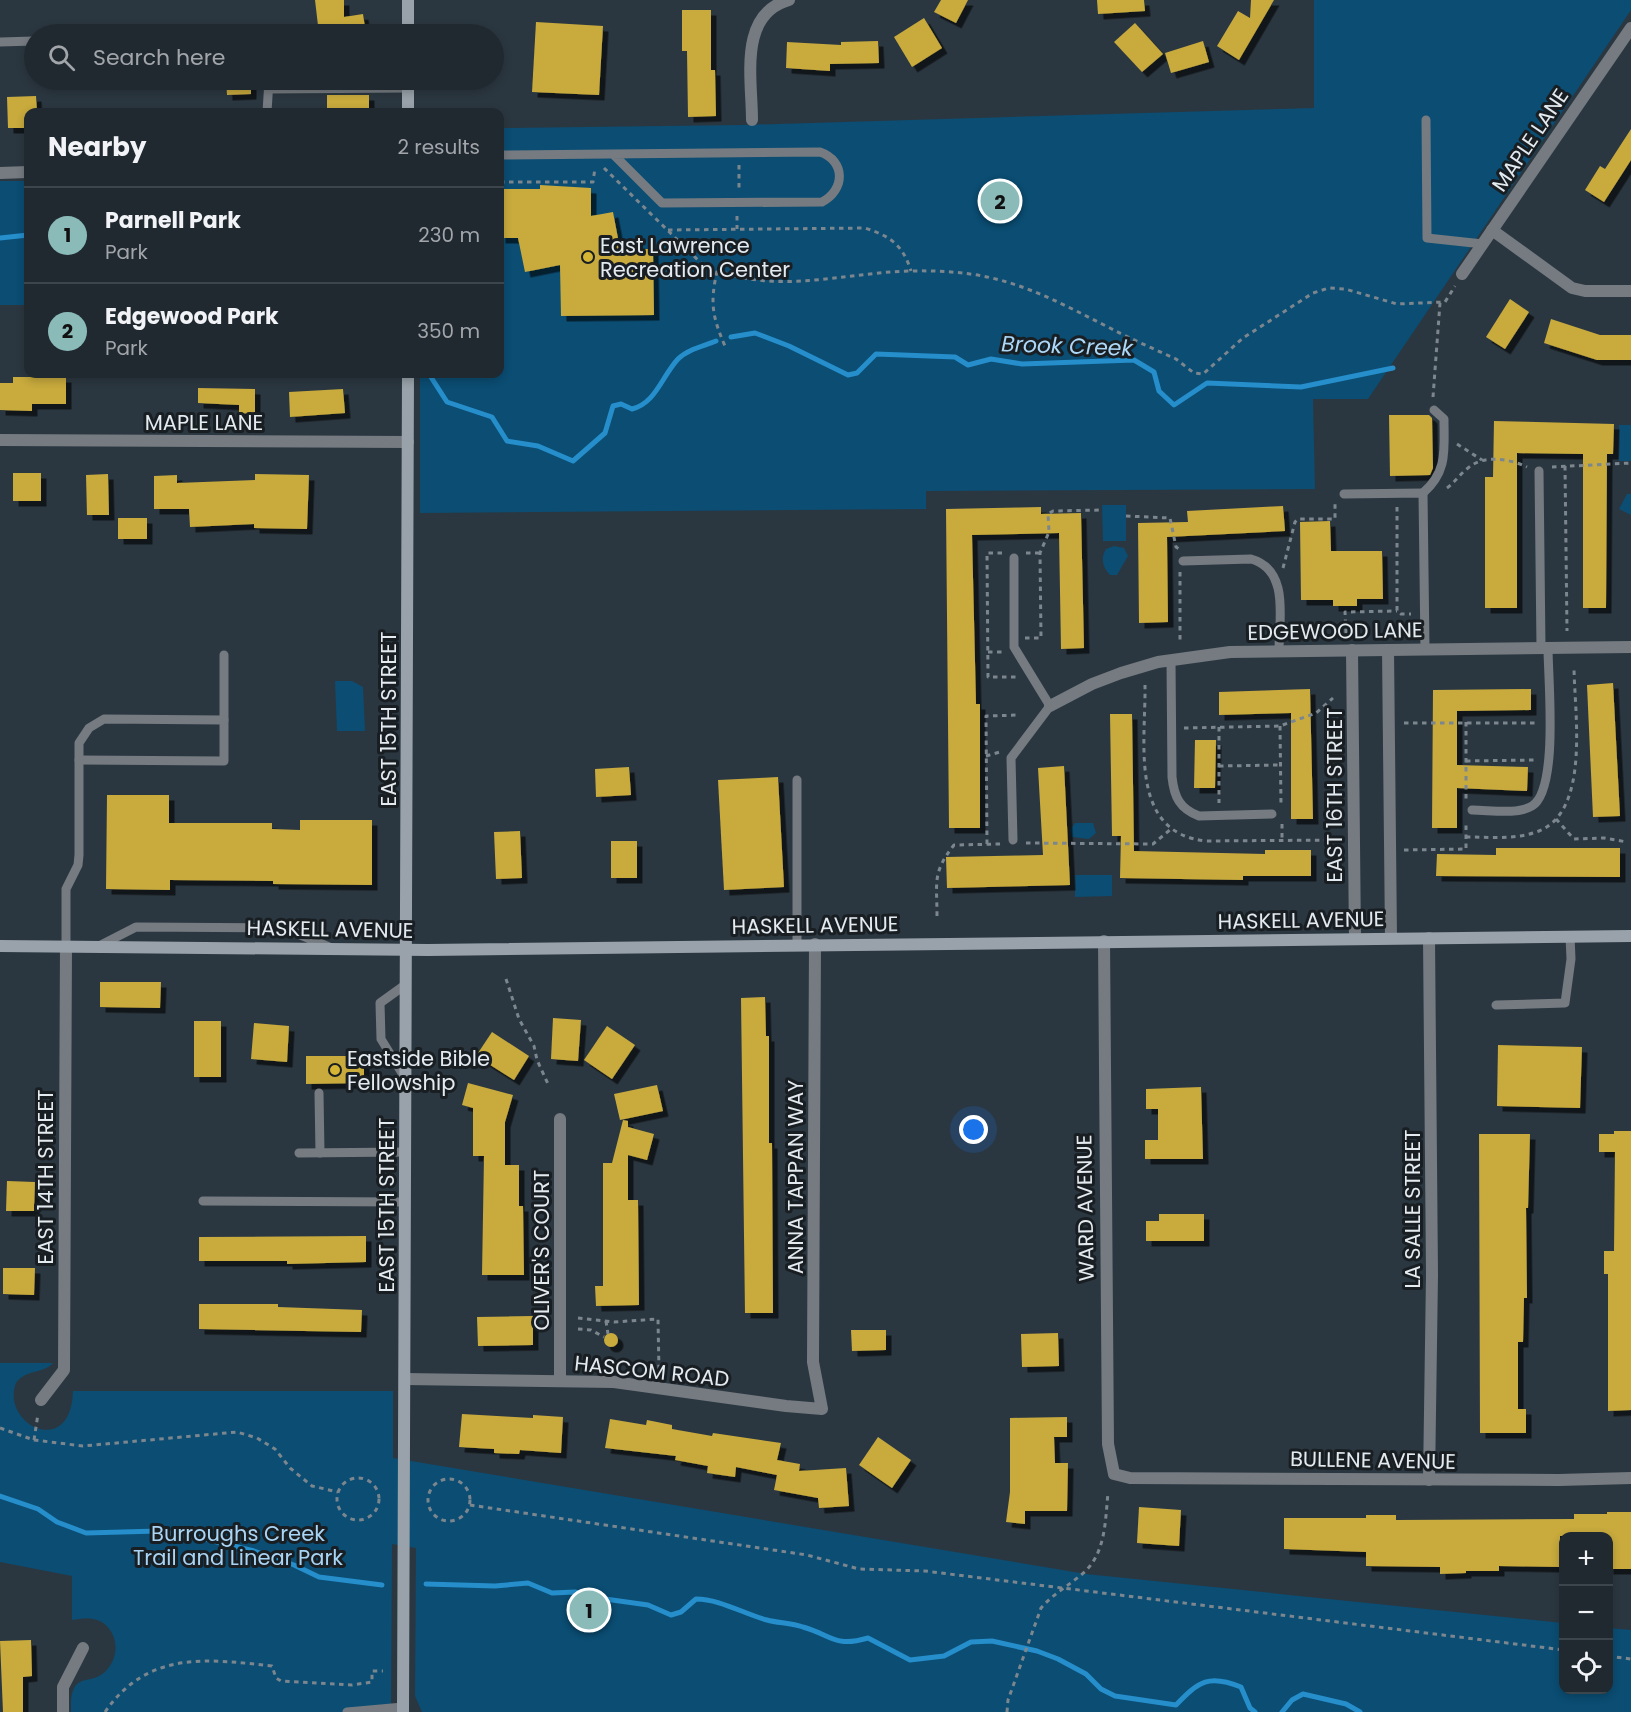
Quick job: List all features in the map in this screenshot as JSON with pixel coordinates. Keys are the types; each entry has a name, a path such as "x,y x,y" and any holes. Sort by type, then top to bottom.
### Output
{"main road":[{"path":"408,0 408,24"},
{"path":"408,90 408,108"},
{"name":"EAST 15TH STREET","path":"403,1710 408,378"},
{"name":"HASKELL AVENUE","path":"0,946 406,949 1631,936"}],"street":[{"path":"752,120 755,28 768,9 789,0"},
{"name":"MAPLE LANE","path":"1462,274 1631,29"},
{"path":"0,173 24,172"},
{"path":"1492,230 1572,288 1585,291 1631,291"},
{"name":"MAPLE LANE","path":"0,440 408,442"},
{"name":"EDGEWOOD LANE","path":"1050,706 1092,684 1171,660 1230,652 1631,647"},
{"name":"EAST 16TH STREET","path":"1352,650 1355,939"},
{"path":"1388,650 1391,938"},
{"name":"LA SALLE STREET","path":"1429,938 1432,1275 1429,1480"},
{"name":"WARD AVENUE","path":"1104,941 1103,1122 1108,1444 1114,1474"},
{"name":"ANNA TAPPAN WAY","path":"815,944 813,1362 822,1409"},
{"name":"EAST 14TH STREET","path":"41,1400 64,1370 66,946"},
{"name":"OLIVER'S COURT","path":"560,1119 560,1380"},
{"name":"HASCOM ROAD","path":"405,1379 614,1382 822,1409"},
{"name":"BULLENE AVENUE","path":"1114,1474 1130,1478 1429,1480 1631,1478"},
{"path":"63,1712 63,1687 83,1648"}],"lane":[{"path":"0,42 24,41"},
{"path":"267,108 269,90"},
{"path":"1426,120 1427,238 1483,244"},
{"path":"504,155 820,152 830,155 837,164 841,177 838,189 822,202 662,203 613,154"},
{"path":"1344,494 1423,493 1434,483 1442,470 1444,419 1434,410"},
{"path":"1468,810 1521,810 1533,805 1542,796 1548,780 1549,723 1544,648 1541,468"},
{"path":"1423,493 1425,650"},
{"path":"1013,555 1014,647 1050,706 1011,758 1013,842"},
{"path":"1184,561 1251,559 1262,562 1271,569 1279,587 1280,651"},
{"path":"79,760 224,761 224,655"},
{"path":"1171,660 1173,791 1179,804 1189,813 1199,816 1272,814"},
{"path":"66,946 66,889 78,865 79,855 79,743 88,728 104,719 224,720"},
{"path":"796,780 797,944"},
{"path":"99,946 136,927 284,928 331,948"},
{"path":"1496,1005 1564,1003 1571,959 1570,936"},
{"path":"405,985 380,1004 381,1039 405,1078"},
{"path":"319,1093 320,1153"},
{"path":"298,1153 405,1152"},
{"path":"203,1201 405,1202"},
{"path":"347,1712 403,1710"}],"path":[{"path":"737,229 739,153"},
{"path":"504,182 593,182 593,168 605,168 701,263 717,272 736,278 771,283 797,283 911,271 971,274 1044,293 1176,359 1194,373 1203,374 1244,338 1313,293 1329,288 1345,289 1397,304 1440,303 1445,302 1462,274"},
{"path":"668,230 865,228 893,239 902,250 911,271"},
{"path":"717,272 711,303 713,316 725,345"},
{"path":"1434,410 1433,386 1440,303"},
{"path":"1444,435 1484,460"},
{"path":"1423,493 1445,489 1468,467 1484,460 1508,459 1527,467 1541,468 1631,463"},
{"path":"1565,466 1567,631"},
{"path":"1396,493 1397,611"},
{"path":"1283,568 1295,522 1298,519 1335,519 1335,502 1339,502 1339,494 1344,494"},
{"path":"1014,638 1041,638 1040,553 1049,532 1048,514 1053,511 1102,510"},
{"path":"1180,549 1180,640"},
{"path":"1018,677 988,677 987,553 1013,555 1040,553"},
{"path":"1346,633 1345,612 1397,611 1401,614 1425,614"},
{"path":"1145,685 1146,783 1155,811 1171,829 1194,840 1354,840"},
{"path":"1172,728 1280,726 1316,713 1333,698"},
{"path":"987,844 986,716 1019,715"},
{"path":"1390,847 1402,850 1466,849 1468,810 1466,722"},
{"path":"1389,723 1549,723"},
{"path":"1280,726 1281,808"},
{"path":"1219,727 1219,815"},
{"path":"1466,761 1549,760"},
{"path":"1219,766 1281,765"},
{"path":"1281,819 1282,840"},
{"path":"1556,819 1574,839 1604,838 1628,843"},
{"path":"937,916 939,863 954,844 1013,842 1153,844 1171,829"},
{"path":"506,979 519,1019 534,1046 537,1060 548,1084"},
{"path":"578,1318 606,1321 658,1318 659,1371"},
{"path":"606,1321 608,1334"},
{"path":"578,1329 591,1330 604,1337"},
{"path":"34,1440 41,1400"},
{"path":"0,1428 34,1440 83,1446 237,1432 257,1438 275,1449 290,1468 312,1486 338,1492"},
{"path":"351,1478 365,1478 375,1486 379,1503 367,1518 354,1519 347,1517 338,1506 338,1492 341,1486 351,1478"},
{"path":"454,1479 469,1492 470,1505 456,1520 443,1520 432,1512 429,1493 441,1481 454,1479"},
{"path":"1007,1712 1008,1700 1041,1608 1088,1569 1099,1552 1108,1493"},
{"path":"470,1505 807,1555 859,1569 925,1571 1559,1650"},
{"path":"1613,1657 1631,1659"},
{"path":"105,1712 133,1684 156,1671 182,1661 207,1660 272,1666 276,1678 281,1681 352,1685 372,1682 372,1671 383,1671"}],"green space":[{"path":"1314,0 1631,0 1631,10 1368,399 1313,399 1315,489 926,491 926,509 420,513 420,378 504,378 504,128 743,125 1314,108"},
{"path":"0,181 24,181 24,305 0,305"},
{"path":"1619,425 1631,425 1631,461 1619,461"},
{"path":"1627,494 1631,494 1631,515 1619,509"},
{"path":"1102,505 1126,505 1126,541 1103,541"},
{"path":"1114,546 1124,548 1128,556 1117,575 1110,575 1104,566 1103,556 1106,549"},
{"path":"335,681 352,681 363,687 365,731 337,731"},
{"path":"1075,823 1093,823 1096,833 1089,839 1072,837 1070,830"},
{"path":"1075,875 1112,875 1112,896 1075,897"},
{"name":"Burroughs Creek Trail and Linear Park","path":"0,1363 53,1363 20,1379 16,1383 14,1398 18,1411 26,1422 38,1428 50,1430 61,1425 69,1412 73,1391 393,1391 393,1458 1086,1574 1559,1623 1559,1694 1613,1694 1613,1628 1631,1630 1631,1712 422,1712 415,1696 416,1548 392,1544 391,1712 71,1712 72,1695 76,1685 97,1677 112,1663 115,1649 113,1636 106,1625 97,1620 72,1620 72,1576 0,1562"}],"building":[{"path":"315,0 344,0 344,17 363,14 364,24 318,24"},
{"path":"941,0 968,0 956,23 934,12"},
{"path":"1097,0 1144,0 1145,11 1098,14"},
{"path":"1251,0 1274,0 1239,60 1217,46 1238,11 1250,18"},
{"path":"682,10 711,10 711,70 715,70 716,116 688,117 687,51 682,51"},
{"path":"924,18 942,48 912,67 894,37"},
{"path":"536,22 603,26 599,95 532,92"},
{"path":"1135,23 1163,54 1142,72 1114,42"},
{"path":"878,41 879,63 830,64 830,71 786,68 787,42 841,45 841,42"},
{"path":"1203,41 1209,62 1171,73 1165,53"},
{"path":"227,90 251,90 251,94 227,95"},
{"path":"327,95 369,95 369,108 327,108"},
{"path":"36,96 37,108 24,108 24,128 8,128 7,97"},
{"path":"1631,129 1631,160 1604,202 1585,190 1600,166 1605,169"},
{"name":"East Lawrence Recreation Center","path":"540,185 591,188 591,216 613,212 620,249 653,249 654,315 561,316 560,265 525,272 518,238 504,238 504,189 540,189"},
{"path":"1510,299 1529,312 1505,349 1486,337"},
{"path":"1551,319 1600,335 1631,335 1631,360 1597,360 1544,343"},
{"path":"13,377 66,378 66,404 32,404 32,411 0,410 0,383 13,383"},
{"path":"198,388 255,389 255,414 239,413 239,405 198,403"},
{"path":"343,389 345,413 290,417 289,392"},
{"path":"1389,415 1429,415 1432,418 1433,468 1430,475 1390,476"},
{"path":"1494,421 1614,424 1613,454 1607,454 1606,608 1583,608 1583,454 1517,453 1517,608 1485,608 1485,477 1493,477"},
{"path":"13,473 41,473 41,501 13,501"},
{"path":"108,474 109,515 87,515 86,475"},
{"path":"255,474 309,475 307,529 254,528 254,524 190,527 189,509 154,509 154,476 177,475 177,483 255,480"},
{"path":"1283,506 1285,531 1167,537 1168,622 1139,623 1138,523 1188,522 1187,511"},
{"path":"1041,507 1041,514 1081,513 1084,648 1061,649 1059,533 972,535 976,704 980,704 980,828 949,828 946,509"},
{"path":"118,518 147,518 147,539 118,539"},
{"path":"1330,521 1331,551 1382,551 1383,599 1357,599 1357,606 1333,606 1333,600 1301,600 1300,522"},
{"path":"1613,683 1620,816 1593,817 1587,685"},
{"path":"1310,689 1313,819 1291,819 1291,713 1219,715 1219,692"},
{"path":"1531,689 1531,710 1457,711 1457,765 1528,767 1527,791 1457,788 1457,828 1432,828 1433,690"},
{"path":"1110,714 1132,714 1134,851 1265,854 1265,850 1311,850 1311,876 1243,876 1243,880 1120,878 1121,836 1112,836"},
{"path":"1195,740 1216,740 1215,788 1194,788"},
{"path":"1064,766 1070,885 947,888 946,857 1043,855 1038,768"},
{"path":"629,767 631,795 596,797 595,769"},
{"path":"778,777 784,887 724,890 718,780"},
{"path":"107,795 169,795 169,823 272,823 272,829 300,830 300,820 372,820 372,885 170,880 170,890 106,889"},
{"path":"520,831 522,878 496,879 494,832"},
{"path":"611,841 637,841 637,878 611,878"},
{"path":"1496,848 1620,848 1620,877 1436,876 1437,854 1496,855"},
{"path":"100,982 161,982 160,1008 100,1007"},
{"path":"765,997 766,1036 769,1036 769,1143 772,1143 773,1313 745,1313 741,998"},
{"path":"553,1018 581,1020 578,1061 551,1059"},
{"path":"194,1021 221,1021 221,1077 194,1077"},
{"path":"254,1023 289,1026 287,1062 251,1059"},
{"path":"607,1026 635,1045 612,1079 584,1060"},
{"path":"492,1032 529,1056 514,1080 476,1056"},
{"path":"1498,1045 1582,1047 1580,1108 1497,1106"},
{"name":"Eastside Bible Fellowship","path":"306,1056 364,1056 364,1083 306,1084"},
{"path":"468,1083 513,1095 505,1122 505,1165 519,1165 519,1206 523,1206 524,1275 482,1275 484,1156 473,1156 473,1108 462,1105"},
{"path":"657,1085 663,1111 620,1120 614,1094"},
{"path":"1201,1087 1203,1159 1145,1159 1145,1140 1158,1140 1158,1109 1146,1109 1146,1089"},
{"path":"623,1120 628,1121 628,1127 654,1134 647,1160 628,1155 628,1200 638,1200 639,1305 596,1306 595,1286 603,1286 603,1163 612,1163"},
{"path":"1614,1131 1631,1131 1631,1410 1608,1411 1608,1274 1604,1274 1604,1251 1614,1251 1615,1152 1599,1152 1599,1134 1614,1134"},
{"path":"1479,1134 1530,1134 1528,1208 1526,1208 1527,1298 1524,1298 1523,1342 1518,1342 1518,1409 1526,1409 1526,1433 1480,1433"},
{"path":"7,1181 35,1182 34,1211 6,1211"},
{"path":"1159,1214 1204,1214 1204,1241 1146,1241 1146,1221 1159,1221"},
{"path":"366,1236 366,1262 287,1264 287,1261 199,1261 199,1237"},
{"path":"3,1268 35,1268 34,1295 3,1294"},
{"path":"199,1304 278,1304 278,1307 362,1310 361,1332 199,1329"},
{"path":"533,1316 533,1345 478,1346 477,1317"},
{"path":"851,1330 886,1330 886,1350 852,1351"},
{"path":"608,1333 614,1333 618,1340 614,1347 608,1347 604,1343 604,1337"},
{"path":"1058,1333 1059,1366 1022,1367 1021,1334"},
{"path":"462,1414 533,1418 533,1415 563,1417 561,1453 520,1450 519,1454 494,1453 494,1449 459,1447"},
{"path":"1067,1417 1067,1437 1054,1437 1055,1463 1068,1463 1067,1511 1025,1511 1025,1524 1006,1522 1010,1492 1010,1418"},
{"path":"610,1419 646,1425 647,1420 672,1425 672,1429 712,1436 713,1433 781,1443 777,1460 800,1464 799,1471 846,1468 849,1506 819,1508 818,1498 774,1490 777,1475 736,1467 735,1477 707,1473 708,1466 675,1460 676,1456 605,1448"},
{"path":"878,1437 911,1460 892,1488 859,1465"},
{"path":"1139,1507 1181,1510 1179,1546 1137,1543"},
{"path":"1607,1512 1631,1512 1631,1569 1613,1569 1613,1532 1559,1532 1559,1567 1499,1566 1499,1571 1466,1571 1466,1573 1440,1574 1440,1567 1366,1566 1366,1552 1284,1549 1284,1518 1366,1518 1366,1515 1396,1515 1396,1520 1574,1519 1574,1514 1607,1514"},
{"path":"31,1640 32,1676 23,1677 23,1712 3,1712 0,1641"}],"waterway":[{"name":"Brook Creek","path":"0,238 24,235"},
{"name":"Brook Creek","path":"731,337 755,333 789,346 848,375 857,373 876,354 955,357 968,365 991,359 1022,364 1134,360 1154,372 1159,391 1174,405 1207,383 1301,387 1393,368"},
{"name":"Brook Creek","path":"432,378 447,402 492,417 507,441 538,446 573,461 605,433 613,406 621,404 632,409 640,406 653,395 678,359 691,350 716,341"},
{"path":"0,1496 38,1509 57,1522 86,1533 158,1531 205,1539 254,1551 294,1565 319,1577 382,1585"},
{"path":"426,1584 495,1586 528,1583 552,1593 575,1592 598,1598 648,1605 671,1615 681,1612 696,1599 705,1600 767,1620 813,1630 840,1641 848,1642 868,1638 910,1660 944,1656 971,1642 992,1641 1037,1651 1058,1659 1086,1674 1101,1689 1115,1696 1176,1705 1191,1690 1205,1682 1230,1683 1241,1687 1250,1708 1255,1712"},
{"path":"1282,1712 1292,1700 1303,1694 1346,1704 1360,1712"}],"place":[{"name":"Edgewood Park","path":"1000,201"},
{"name":"East Lawrence Recreation Center","path":"588,257"},
{"name":"Eastside Bible Fellowship","path":"335,1070"},
{"name":"Parnell Park","path":"589,1610"}]}
